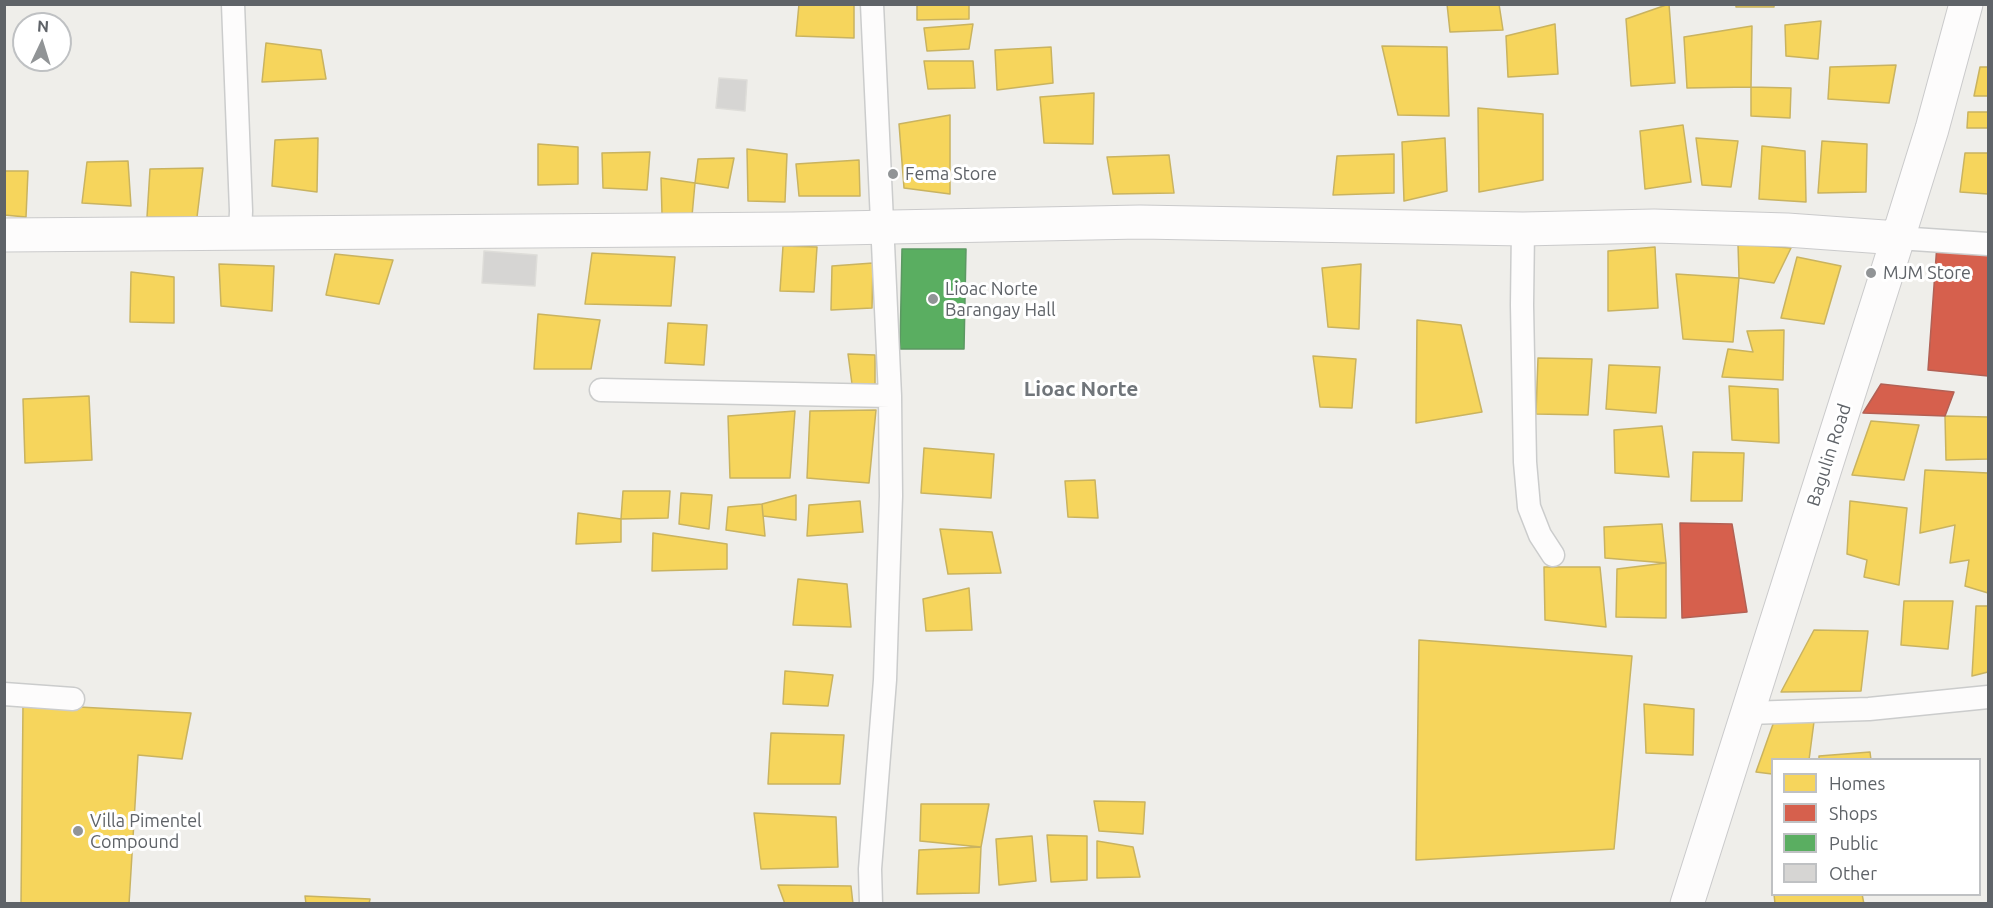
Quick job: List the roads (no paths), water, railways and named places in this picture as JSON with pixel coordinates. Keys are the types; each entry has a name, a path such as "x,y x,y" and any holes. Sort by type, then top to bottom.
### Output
{"street":[{"path":"233,4 240,234"},
{"path":"871,903 870,869 885,680 891,496 890,396 872,4"},
{"name":"Bagulin Road","path":"1687,903 1932,129 1957,15"},
{"path":"4,236 792,230 882,226 1140,222 1523,229 1654,226 1787,230 1989,244"},
{"path":"1523,229 1521,305 1529,507 1540,535 1553,555"},
{"path":"601,390 890,396"},
{"path":"4,694 73,699"},
{"path":"1748,713 1869,709 1989,697"}],"place":[{"name":"Fema Store","path":"893,174"},
{"name":"MJM Store","path":"1871,273"},
{"name":"Lioac Norte Barangay Hall","path":"933,299"},
{"name":"Villa Pimentel Compound","path":"78,831"}],"district":[{"name":"Lioac Norte","path":"1081,389"}]}
